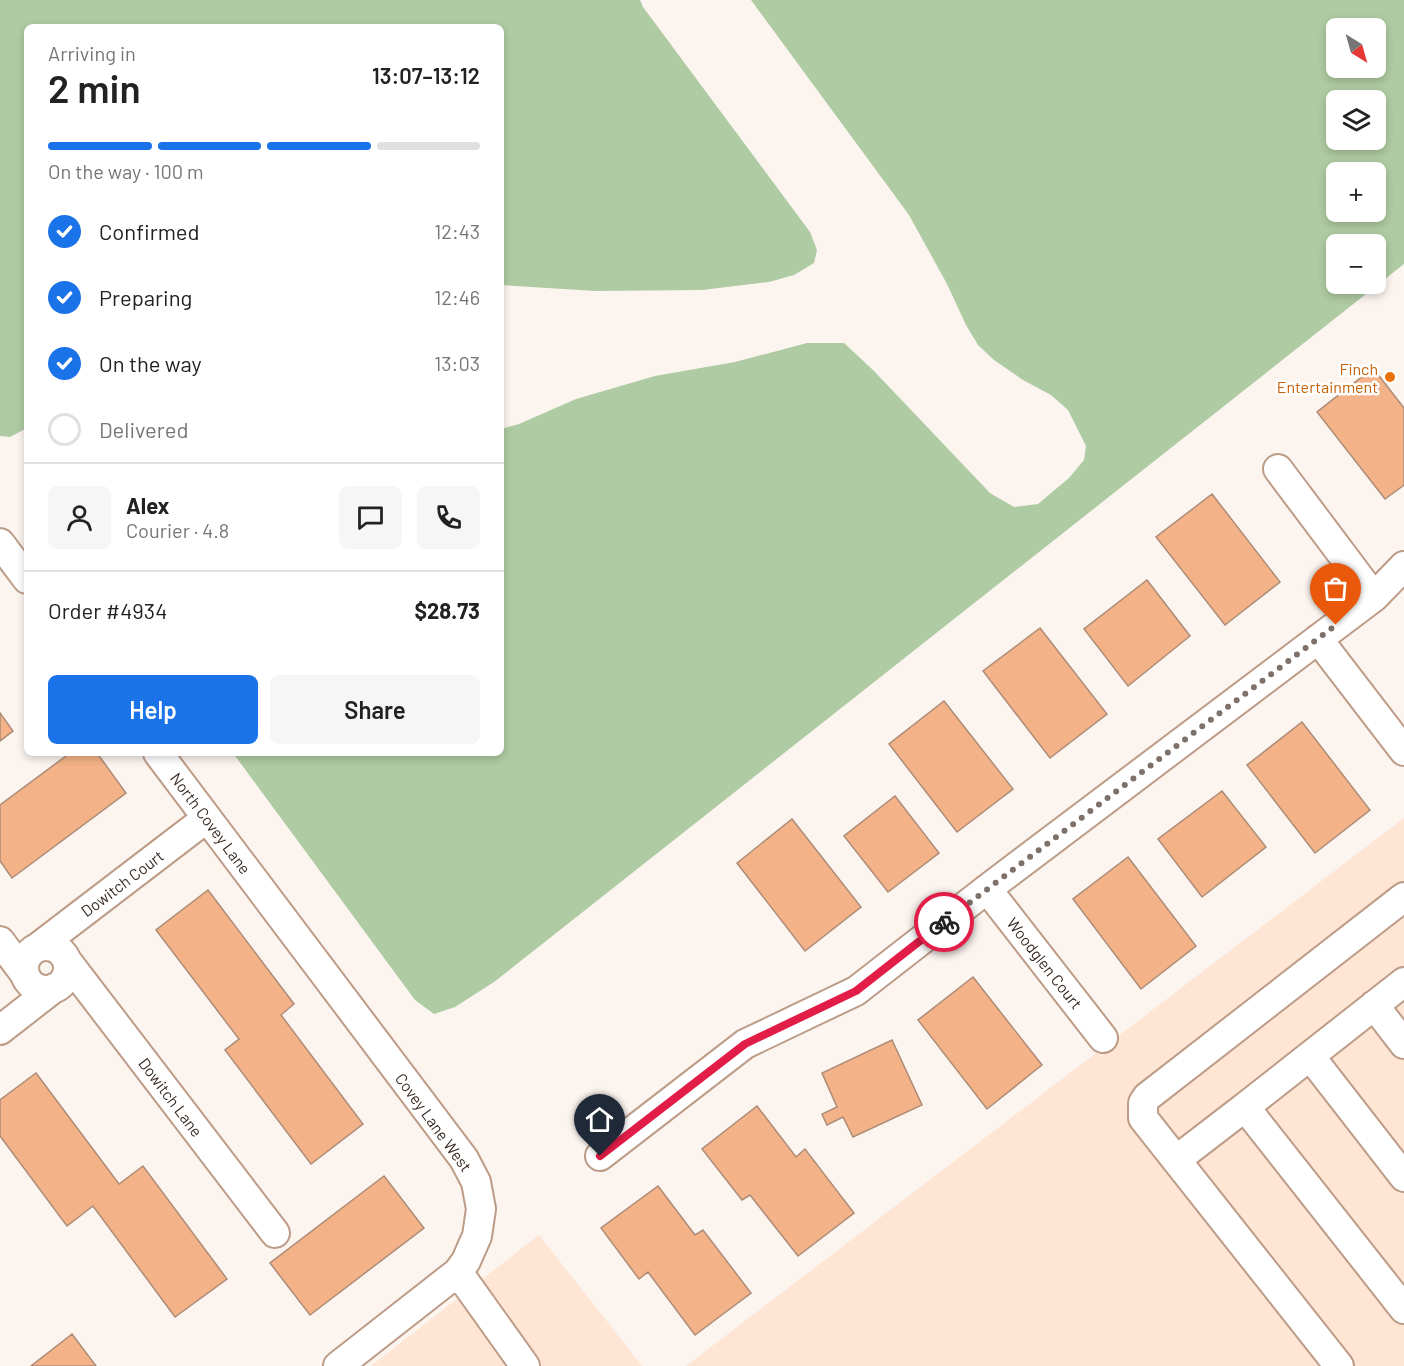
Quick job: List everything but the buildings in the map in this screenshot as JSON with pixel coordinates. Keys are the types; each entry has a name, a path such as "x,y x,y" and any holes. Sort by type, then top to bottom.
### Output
{"street":[{"path":"1278,470 1374,597"},
{"path":"0,543 24,575"},
{"path":"600,1156 745,1044 856,991 987,889 1374,597 1404,566"},
{"path":"1318,639 1404,751"},
{"name":"North Covey Lane","path":"160,756 263,892"},
{"name":"Dowitch Court","path":"37,948 207,818"},
{"name":"Woodglen Court","path":"987,889 1103,1038"},
{"name":"Covey Lane West","path":"263,892 464,1159 471,1170 479,1195 480,1224 472,1248 458,1272 338,1366"},
{"path":"1338,1366 1143,1118 1143,1103 1147,1097 1404,897"},
{"path":"0,941 32,985 39,989 54,988"},
{"name":"Dowitch Lane","path":"37,948 50,946 60,951 275,1233"},
{"path":"24,973 26,958 37,948"},
{"path":"0,1030 65,978 68,972 67,961"},
{"path":"1176,1160 1404,982"},
{"path":"1374,1005 1404,1044"},
{"path":"1310,1056 1404,1177"},
{"path":"1245,1107 1404,1309"},
{"path":"458,1272 525,1366"}],"shaded area":[{"path":"1404,818 1404,1366 686,1366"},
{"path":"539,1235 642,1366 371,1366"}],"green space":[{"path":"0,0 640,0 810,232 817,250 814,263 794,275 769,282 702,290 595,291 504,285 504,24 24,24 24,430 10,437 0,436"},
{"path":"751,0 1404,0 1404,264 1386,278 1386,234 1326,234 1326,294 1366,294 494,982 455,1007 434,1014 415,1000 235,756 504,756 504,428 576,399 655,376 735,362 807,343 844,343 873,370 990,493 1014,507 1038,504 1069,478 1084,460 1086,446 1068,410 1051,395 1023,380 994,360 978,345 947,284 909,215"}],"way so far":[{"path":"944,922 1336,625"}],"place":[{"name":"Finch Entertainment","path":"1390,377"}],"route":[{"path":"600,1156 745,1044 856,991 944,922"}]}
